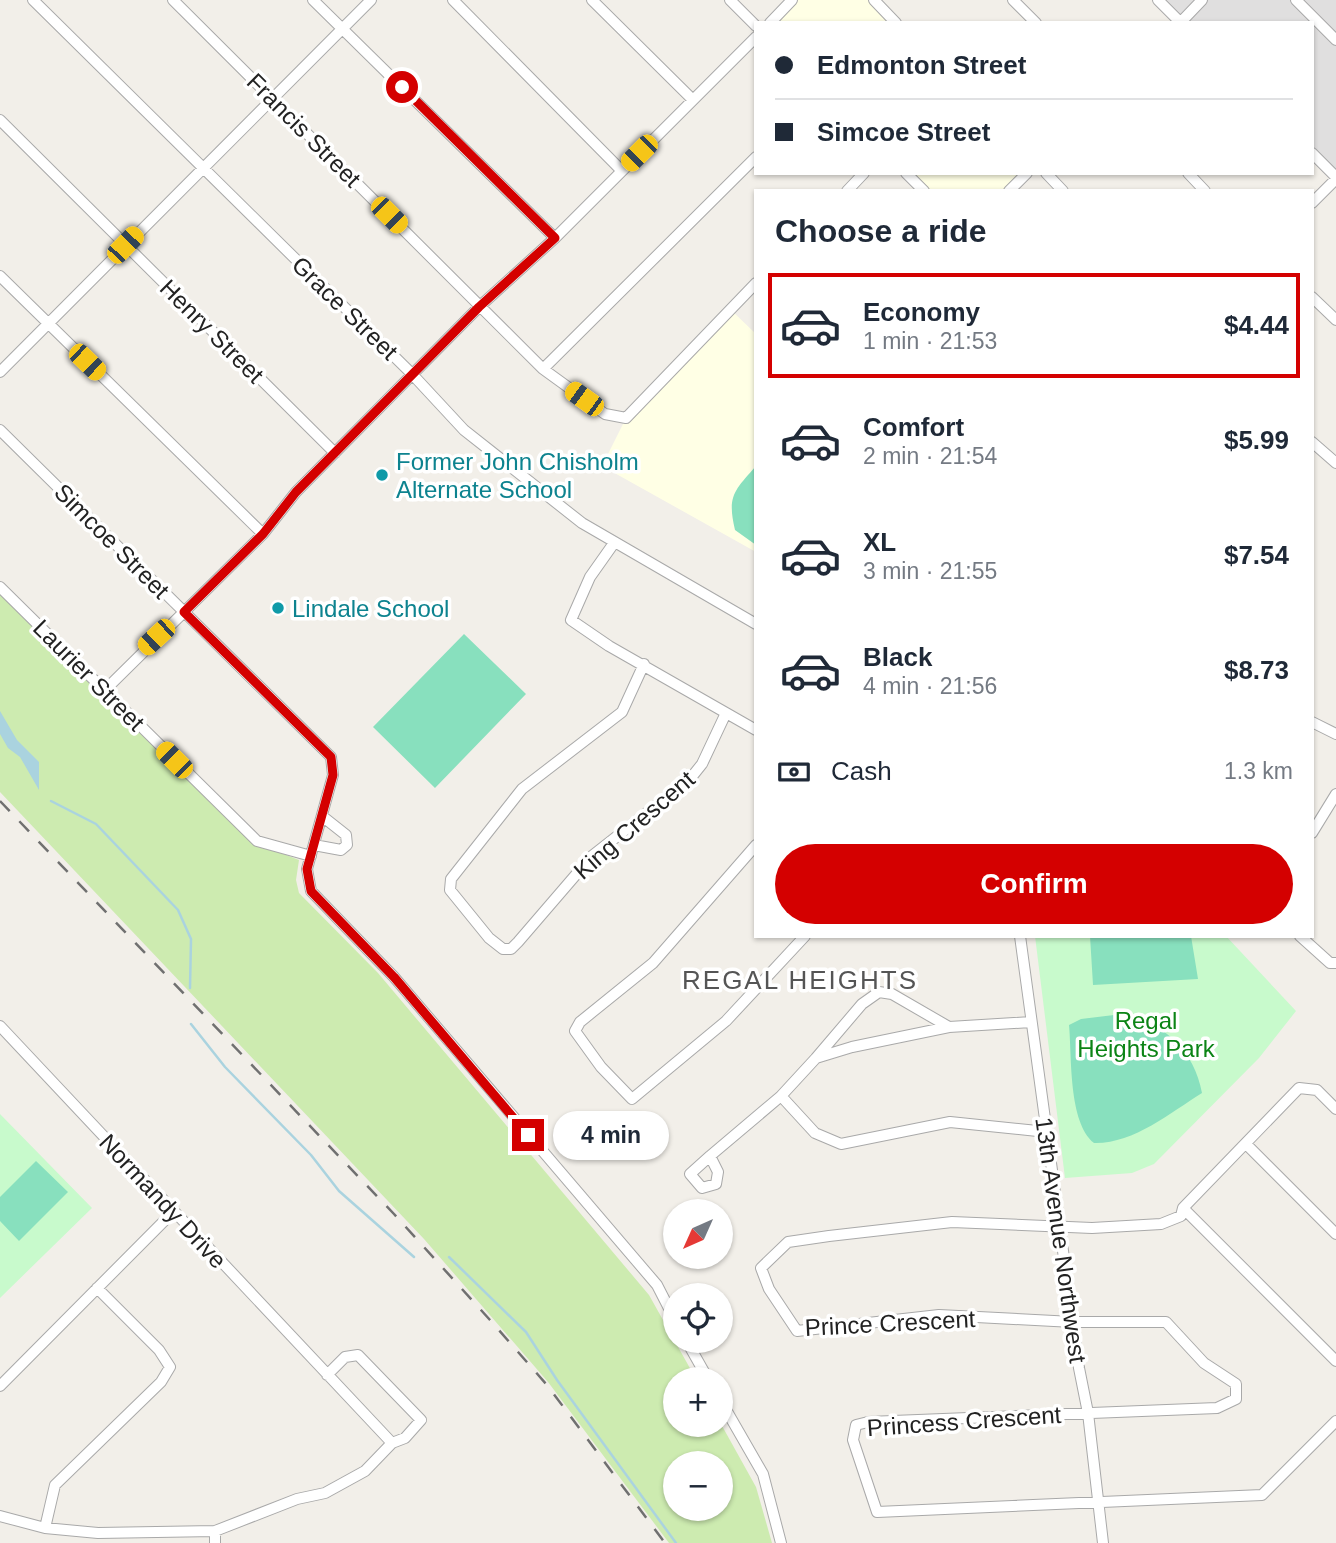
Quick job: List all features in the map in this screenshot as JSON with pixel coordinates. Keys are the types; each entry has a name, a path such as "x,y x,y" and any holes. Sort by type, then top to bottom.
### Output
{"street":[{"name":"Grace Street","path":"33,0 412,374 464,430 582,523 754,623"},
{"name":"Francis Street","path":"173,0 543,369 605,414 626,418 754,285"},
{"path":"313,0 555,238"},
{"path":"0,372 371,0"},
{"path":"453,0 621,170"},
{"path":"592,0 692,99"},
{"path":"730,0 754,24"},
{"path":"772,21 792,0"},
{"path":"874,0 894,21"},
{"path":"1013,0 1034,21"},
{"path":"1158,0 1179,21"},
{"path":"1183,21 1202,0"},
{"path":"1296,0 1336,40"},
{"path":"104,691 263,534 296,492 412,374 479,307 555,238 754,39"},
{"name":"Henry Street","path":"0,120 335,453"},
{"path":"1314,155 1336,178 1314,200"},
{"path":"543,369 754,159"},
{"path":"849,189 862,175"},
{"path":"908,175 922,189"},
{"path":"1011,189 1025,175"},
{"path":"1048,175 1061,189"},
{"path":"1190,175 1203,189"},
{"path":"0,276 263,534"},
{"path":"1314,299 1336,320"},
{"name":"Simcoe Street","path":"0,430 331,757 333,775 307,869 311,891 394,977 657,1285 663,1297"},
{"path":"1314,447 1336,463"},
{"path":"614,543 590,577 571,620 609,646 754,729"},
{"name":"Laurier Street","path":"0,587 257,841 311,856"},
{"name":"King Crescent","path":"644,664 622,712 522,789 451,879 450,890 489,938 503,949 511,949 518,942 592,856 690,779 702,764 726,713"},
{"path":"1314,723 1336,734"},
{"path":"1314,829 1336,794"},
{"path":"314,845 341,850 347,845 346,835 322,816"},
{"path":"754,847 653,963 580,1022 575,1031 601,1067 632,1099 726,1021 803,938"},
{"name":"13th Avenue Northwest","path":"1020,938 1088,1413 1103,1543"},
{"path":"1302,938 1330,963 1336,962"},
{"path":"710,1156 781,1096 862,1004 879,992 892,994 949,1027"},
{"path":"816,1058 852,1047 949,1027 1031,1022"},
{"name":"Normandy Drive","path":"0,1026 4,1038 392,1443"},
{"path":"1060,1227 1161,1224 1181,1216 1183,1208 1299,1088 1317,1090 1336,1109"},
{"path":"781,1096 815,1133 841,1143 950,1122 1047,1132"},
{"path":"1246,1144 1336,1234"},
{"path":"1183,1208 1336,1361"},
{"path":"0,1386 173,1212"},
{"name":"Prince Crescent","path":"1060,1227 952,1222 829,1236 788,1242 761,1268 769,1289 796,1331 939,1315 1073,1322"},
{"path":"45,1528 55,1486 161,1382 170,1367 159,1350 97,1288"},
{"path":"1073,1322 1166,1322 1204,1363 1236,1384 1236,1399 1217,1408 1088,1413"},
{"path":"0,1516 45,1528 98,1533 215,1531 297,1499 325,1493 365,1471 392,1443 405,1438 421,1420 358,1355 345,1357 327,1375"},
{"name":"Princess Crescent","path":"1088,1413 868,1422 856,1425 853,1440 877,1512 1099,1504"},
{"path":"733,1421 764,1474 781,1543"},
{"path":"1099,1504 1262,1495 1336,1421"},
{"path":"215,1531 215,1543"}],"shaded area":[{"path":"792,0 874,0 894,21 772,21"},
{"path":"1163,0 1336,0 1336,170 1314,148 1314,21 1184,21"},
{"path":"908,175 1025,175 1011,189 922,189"},
{"path":"730,309 754,332 754,551 602,466 626,418"}],"green space":[{"path":"754,468 754,544 735,530 732,501 738,488"},
{"path":"0,591 228,820 253,842 299,860 296,880 299,893 378,973 649,1295 663,1320 663,1353 681,1353 689,1367 663,1367 663,1437 728,1437 756,1487 772,1543 669,1543 548,1382 424,1239 0,792"},
{"path":"464,634 526,694 435,788 373,727"},
{"name":"Regal Heights Park","path":"1035,938 1228,938 1296,1011 1259,1058 1154,1164 1132,1173 1065,1178"},
{"path":"1090,938 1191,938 1198,979 1093,985"},
{"path":"1114,1015 1146,1022 1172,1038 1191,1062 1202,1093 1137,1133 1109,1142 1094,1143 1086,1133 1075,1105 1069,1025 1081,1019"},
{"path":"0,1114 92,1208 0,1298"},
{"path":"36,1161 68,1192 19,1241 0,1221 0,1197"}],"water":[{"path":"0,711 17,740 39,762 39,790 20,757 8,748 0,734"}],"waterway":[{"path":"51,801 96,824 178,910 191,939 190,988"},
{"path":"191,1024 225,1067 311,1155 339,1191 414,1257"},
{"path":"449,1257 526,1332 557,1380 676,1543"}],"railway":[{"path":"0,801 394,1214 490,1320 547,1385 665,1543"}],"place":[{"name":"Former John Chisholm Alternate School","path":"382,475"},
{"name":"Lindale School","path":"278,608"}],"district":[{"name":"REGAL HEIGHTS","path":"800,980"}],"route":[{"path":"402,87 555,238 479,307 296,492 263,534 184,612 331,757 333,775 307,869 311,891 394,977 528,1135"}]}
